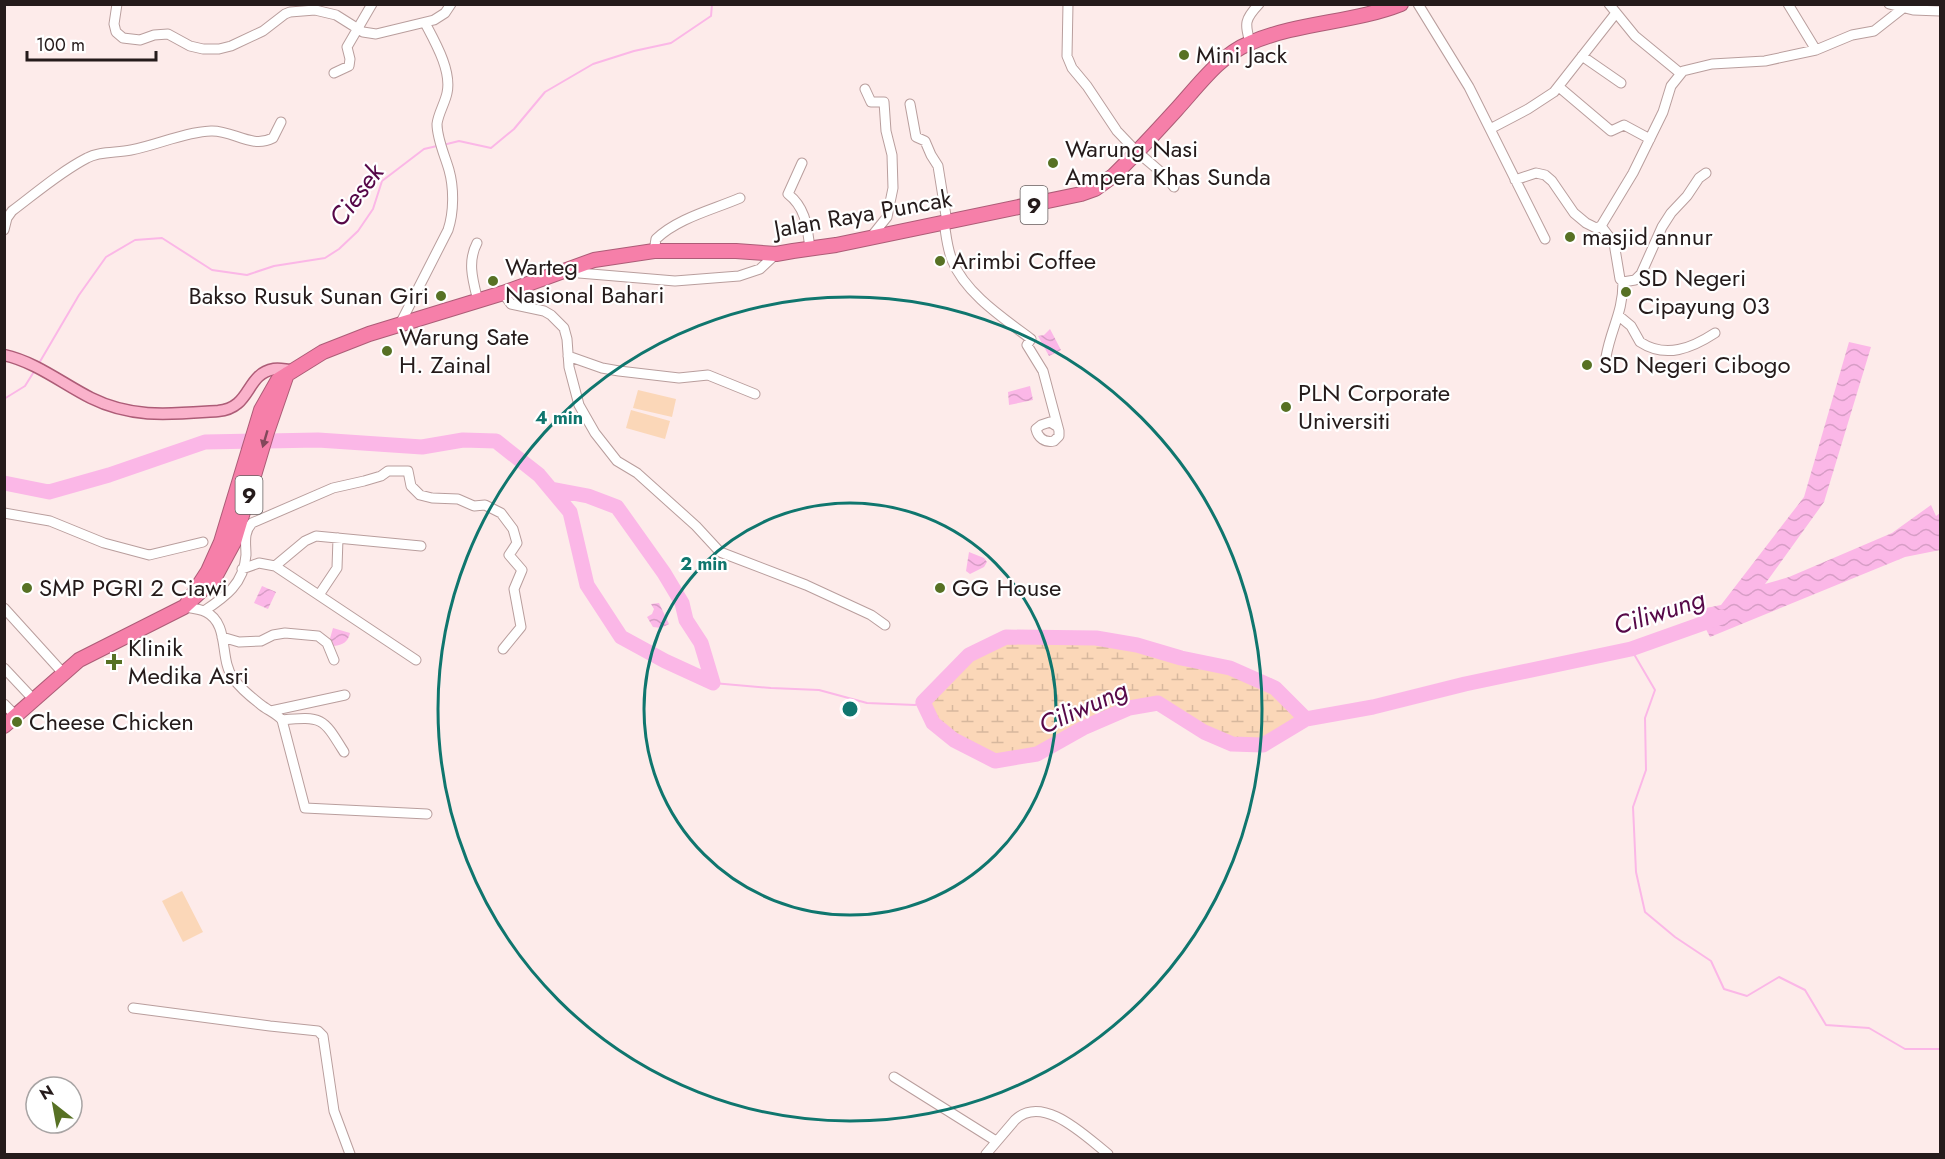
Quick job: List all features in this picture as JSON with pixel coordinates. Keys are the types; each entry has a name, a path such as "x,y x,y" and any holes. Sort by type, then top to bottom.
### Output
{"highway":[{"name":"Jalan Raya Puncak","path":"190,600 218,550 261,410 286,377 323,352 503,293 594,260 654,251 736,251 776,254 1081,194 1095,189 1113,176 1211,72 1237,50 1250,43 1282,33 1384,11 1401,4"},
{"path":"4,726 35,701 63,673 93,652 190,600"}],"main road":[{"path":"4,355 64,381 113,408 154,415 233,408 240,403 253,382 263,374 276,369 286,377"}],"street":[{"path":"117,4 114,24 116,32 123,38 140,40 154,35 168,34 203,50 231,46 263,31 290,12 315,10 336,15 363,32 376,34 425,23 440,16 451,4"},
{"path":"334,73 349,66 347,46 372,4"},
{"path":"1068,4 1067,56 1072,68 1117,131 1168,179 1174,188"},
{"path":"1250,43 1245,24 1259,4"},
{"path":"1418,4 1468,87 1545,239"},
{"path":"1609,4 1635,36 1680,74"},
{"path":"1788,4 1816,50"},
{"path":"1890,4 1902,9 1941,11"},
{"path":"1515,180 1536,173 1545,175 1581,219 1596,228 1601,226 1650,139 1663,112 1671,86 1680,74 1712,64 1765,61 1816,50 1852,35 1874,31 1902,9"},
{"path":"1490,129 1528,109 1558,87 1616,13"},
{"path":"399,326 445,238 451,221 450,171 437,124 447,94 448,80 440,51 425,23"},
{"path":"1582,56 1621,83"},
{"path":"1558,87 1611,131 1624,125 1650,139"},
{"path":"865,89 871,102 884,102 893,188 887,217 871,237"},
{"path":"910,104 916,137 925,141 938,166 951,259 964,280 992,310 1011,322 1030,339 1027,345 1043,371 1058,427"},
{"path":"4,230 7,218 12,211 90,156 133,150 200,131 228,132 250,141 260,142 273,138 281,122"},
{"path":"802,163 788,194 796,200 804,214 810,248"},
{"path":"1623,282 1635,280 1641,274 1666,220 1699,178 1706,173"},
{"path":"654,251 656,238 666,231 686,220 740,198"},
{"path":"1601,226 1614,243 1618,274 1623,282 1623,304 1611,334 1606,357"},
{"path":"477,243 471,263 478,301"},
{"path":"579,273 675,281 740,276 760,269 776,254"},
{"path":"503,293 511,304 544,311 564,328 579,405 586,420 612,455 696,526 720,552 806,585 871,615 885,625"},
{"path":"1619,316 1630,326 1640,342 1663,351 1694,346 1715,333"},
{"path":"568,356 602,368 619,371 679,378 708,375 755,394"},
{"path":"204,611 232,591 246,555 246,535 249,525 333,488 381,476 388,471 405,470 410,474 411,486 420,495 463,500 474,506 490,507 501,513 513,529 517,543 509,555 522,570 514,590 520,627 503,649"},
{"path":"4,513 50,521 109,545 149,555 203,542"},
{"path":"275,566 305,541 316,536 422,546"},
{"path":"319,595 337,568 338,538"},
{"path":"242,569 259,562 275,566 416,660"},
{"path":"190,600 216,621 222,638 226,666 230,674 260,705 282,720 305,808 427,814"},
{"path":"4,608 63,673"},
{"path":"222,638 239,642 261,641 273,635 285,633 318,636 327,643 334,660"},
{"path":"4,668 35,701"},
{"path":"271,711 345,695"},
{"path":"4,704 16,716"},
{"path":"282,720 317,719 327,725 344,752"},
{"path":"133,1008 318,1030 323,1036 334,1111 350,1155"},
{"path":"894,1077 996,1141"},
{"path":"987,1155 996,1141 1020,1115 1029,1111 1038,1111 1066,1121 1108,1155"}],"green space":[{"path":"638,390 676,399 672,417 633,408"},
{"path":"631,410 670,421 665,439 626,428"},
{"path":"1006,637 1096,638 1137,645 1181,658 1230,668 1275,688 1306,719 1263,745 1232,744 1204,732 1158,703 1129,708 1085,727 1037,754 995,761 954,740 933,723 923,702 969,655"},
{"path":"182,891 203,932 183,942 162,901"}],"water":[{"path":"1050,329 1061,350 1049,356 1038,336 1044,335"},
{"path":"1849,342 1871,347 1824,502 1765,584 1789,577 1892,533 1931,505 1936,516 1940,513 1940,550 1905,557 1710,637 1696,610 1721,605 1804,497"},
{"path":"1030,386 1033,400 1009,405 1008,392"},
{"path":"969,552 984,558 987,562 984,567 970,574 966,571"},
{"path":"262,586 276,592 268,609 254,603"},
{"path":"659,603 669,624 661,628 653,627 647,617 654,609 651,604"},
{"path":"333,628 350,633 348,639 334,646 329,642"}],"waterway":[{"name":"Ciesek","path":"443,145 459,141 491,148 514,129 545,92 593,64 634,51 671,43 711,16 712,4"},
{"name":"Ciesek","path":"38,365 79,295 106,257 135,240 162,238 212,270 247,275 274,266 325,258 339,249 358,231 373,209 382,181 424,149 437,146"},
{"name":"Ciesek","path":"4,399 25,386 35,370"},
{"path":"4,483 49,492 109,475 205,442 318,440 422,447 463,440 496,441 539,475 570,512 587,585 621,637 713,683"},
{"path":"551,489 588,496 617,507 664,573 682,603 686,620 701,643 713,683"},
{"name":"Ciliwung","path":"1306,719 1275,688 1230,668 1181,658 1137,645 1096,638 1006,637 969,655 923,702 933,723 954,740 995,761 1037,754 1085,727 1129,708 1158,703 1204,732 1232,744 1263,745 1306,719 1373,707 1465,684 1631,649 1721,617"},
{"path":"1631,649 1655,690 1645,718 1646,770 1633,807 1636,872 1645,912 1675,937 1711,961 1724,989 1747,996 1779,977 1805,990 1826,1025 1869,1028 1905,1049 1940,1049"},
{"name":"Ciliwung","path":"713,683 819,690 867,703 915,705 923,702"}],"place":[{"name":"Mini Jack","path":"1184,55"},
{"name":"Warung Nasi Ampera Khas Sunda","path":"1053,163"},
{"name":"masjid annur","path":"1570,237"},
{"name":"Arimbi Coffee","path":"940,261"},
{"name":"Warteg Nasional Bahari","path":"493,281"},
{"name":"SD Negeri Cipayung 03","path":"1626,292"},
{"name":"Bakso Rusuk Sunan Giri","path":"441,296"},
{"name":"Warung Sate H. Zainal","path":"387,351"},
{"name":"SD Negeri Cibogo","path":"1587,365"},
{"name":"PLN Corporate Universiti","path":"1286,407"},
{"name":"SMP PGRI 2 Ciawi","path":"27,588"},
{"name":"GG House","path":"940,588"},
{"name":"Klinik Medika Asri","path":"114,662"},
{"name":"Cheese Chicken","path":"17,722"}]}
